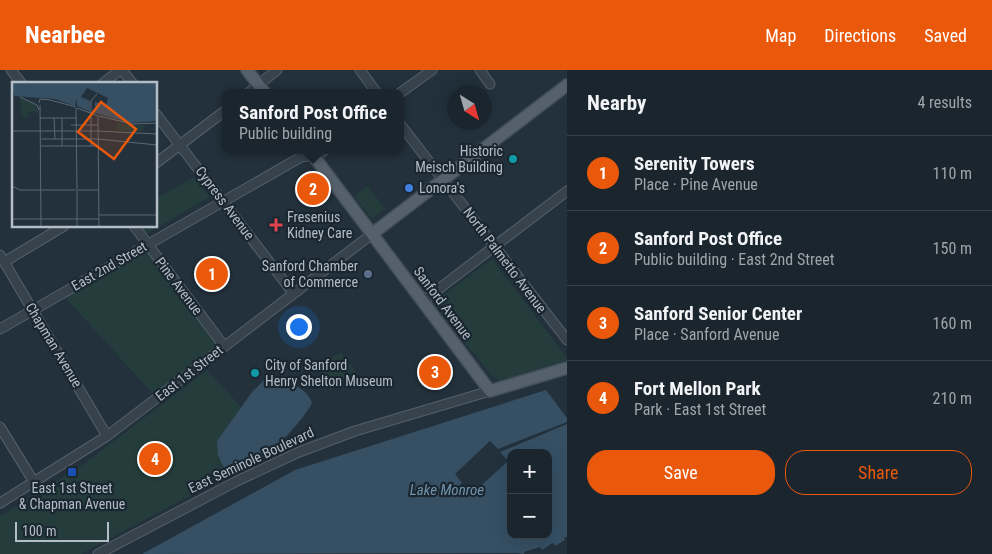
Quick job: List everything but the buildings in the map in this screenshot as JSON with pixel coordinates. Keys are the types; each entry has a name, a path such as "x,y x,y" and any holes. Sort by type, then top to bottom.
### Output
{"main road":[{"path":"247,70 261,89"},
{"path":"372,234 567,84"},
{"name":"Sanford Avenue","path":"312,154 490,391"},
{"name":"East Seminole Boulevard","path":"490,391 567,368"}],"street":[{"path":"11,70 20,82"},
{"path":"105,82 121,70 131,82"},
{"path":"261,89 277,70"},
{"path":"360,70 374,89"},
{"path":"404,90 432,70"},
{"path":"480,70 490,84"},
{"path":"158,162 222,113"},
{"name":"Cypress Avenue","path":"158,117 293,293"},
{"name":"North Palmetto Avenue","path":"404,129 567,340"},
{"name":"East 2nd Street","path":"0,329 308,154"},
{"path":"423,301 567,191"},
{"path":"2,258 60,228"},
{"name":"Pine Avenue","path":"136,228 224,346"},
{"name":"East 1st Street","path":"0,503 107,436 372,234"},
{"name":"Chapman Avenue","path":"2,258 107,436"},
{"name":"East Seminole Boulevard","path":"98,554 237,481 299,452 355,431 490,391"},
{"path":"0,427 34,482"}],"green space":[{"path":"194,177 210,197 158,227 159,197"},
{"path":"368,186 385,209 372,219 354,196"},
{"path":"142,228 156,228 146,234"},
{"path":"146,249 219,345 154,395 64,296"},
{"path":"492,259 567,360 499,381 491,375 433,303"},
{"path":"341,352 356,372 331,390 317,370"},
{"path":"207,370 241,407 217,441 223,466 230,474 81,554 0,554 0,516 85,463"}],"water":[{"path":"270,374 301,389 310,397 312,403 297,424 271,452 248,466 229,471 223,466 218,455 217,441 252,392"},
{"name":"Lake Monroe","path":"546,390 567,418 567,537 564,537 565,540 555,546 553,543 542,550 540,547 524,552 524,554 142,554 295,470"}],"pier":[{"path":"567,422 567,424 500,452 507,462 473,493 465,485 458,491 455,489 462,483 455,474 490,441 498,449"}],"place":[{"name":"Historic Meisch Building","path":"513,159"},
{"name":"Lonora's","path":"409,188"},
{"name":"Sanford Post Office","path":"313,189"},
{"name":"Fresenius Kidney Care","path":"276,225"},
{"name":"Serenity Towers","path":"212,274"},
{"name":"Sanford Chamber of Commerce","path":"368,274"},
{"name":"Sanford Senior Center","path":"435,372"},
{"name":"City of Sanford Henry Shelton Museum","path":"255,373"},
{"name":"Fort Mellon Park","path":"155,459"},
{"name":"East 1st Street & Chapman Avenue","path":"72,472"}]}
